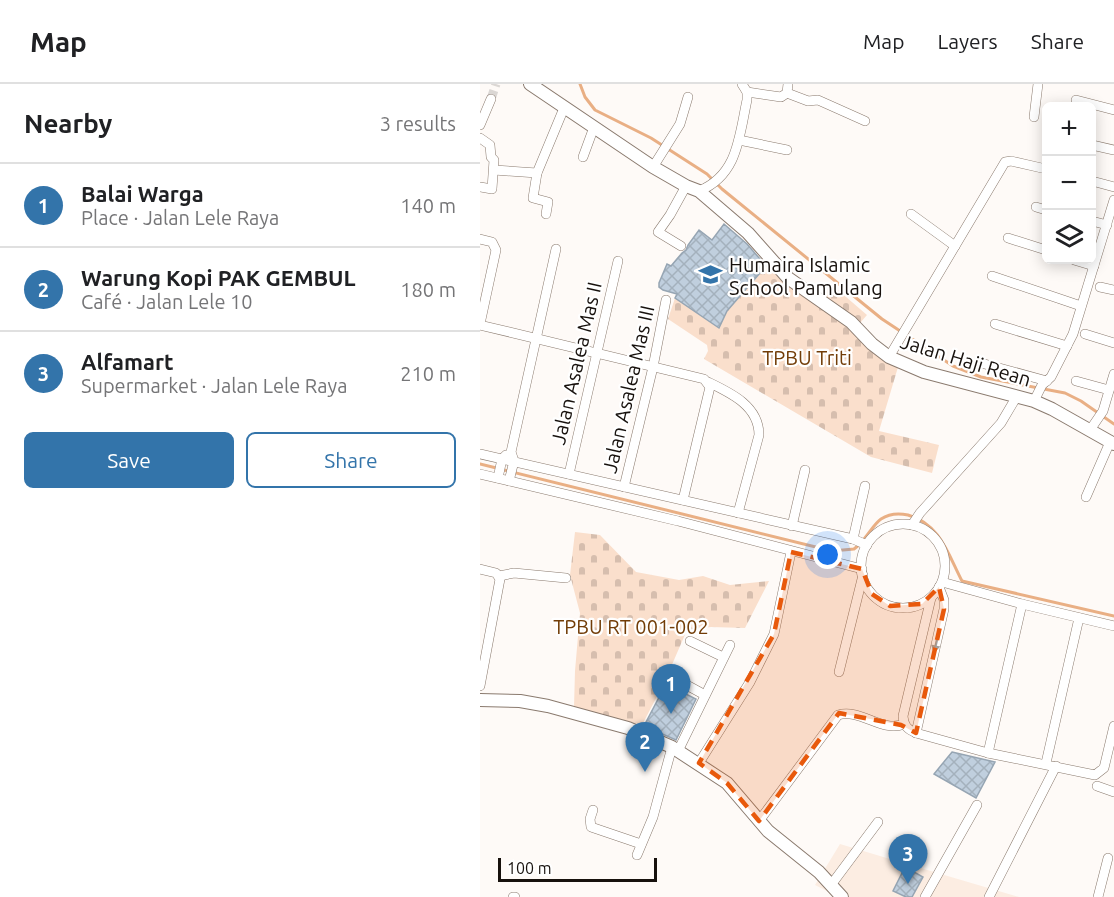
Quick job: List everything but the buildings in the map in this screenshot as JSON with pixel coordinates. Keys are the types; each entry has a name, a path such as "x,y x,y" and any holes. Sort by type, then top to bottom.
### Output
{"street":[{"name":"Jalan Haji Rean","path":"530,84 653,167 686,186 703,189 748,233 788,278 851,322 872,344 889,357 924,372 1017,396 1040,390 1094,425 1112,443"},
{"path":"1034,117 1038,84"},
{"path":"703,189 725,173 734,156 745,88 781,98 788,88 808,101 818,100 865,121"},
{"path":"653,167 680,124 688,97"},
{"path":"480,124 491,99"},
{"path":"1076,100 1114,110"},
{"path":"546,214 548,202 533,198 537,173 564,108"},
{"path":"583,157 594,128"},
{"path":"480,138 490,145 491,157 494,160 492,189 480,187"},
{"path":"738,140 787,150"},
{"path":"1096,146 1114,150"},
{"path":"889,357 1005,162 1011,161 1042,168"},
{"path":"494,170 537,173"},
{"path":"1096,182 1114,187"},
{"path":"681,246 658,232 686,186"},
{"path":"981,363 1040,390 1073,334 1114,200"},
{"path":"1036,207 1042,209"},
{"path":"911,214 955,246"},
{"path":"1096,222 1107,225"},
{"path":"1008,238 1042,248"},
{"path":"480,239 492,242 496,250 480,325 704,379 735,396 758,419 759,435 738,513"},
{"path":"498,478 502,459 510,452 556,249"},
{"name":"Jalan Asalea Mas II","path":"569,474 618,261"},
{"path":"1087,264 1094,266"},
{"path":"992,276 1081,306"},
{"path":"1100,287 1114,290"},
{"name":"Jalan Asalea Mas III","path":"624,487 653,367 666,300"},
{"path":"994,324 1067,346"},
{"path":"1084,334 1114,343"},
{"path":"1094,425 1103,411 1114,374"},
{"path":"1076,381 1109,390"},
{"path":"683,500 710,387 708,382"},
{"path":"912,525 920,513 1001,423 1017,396"},
{"path":"1086,497 1112,443"},
{"path":"510,452 514,461 510,481"},
{"path":"480,454 860,542 891,526 912,525 923,529 939,544 945,565 941,584 944,609 916,734"},
{"path":"792,526 805,470"},
{"path":"480,474 678,521 862,572 872,594 890,606 912,607 931,598"},
{"path":"839,672 862,572 860,542 866,486"},
{"path":"699,763 750,682 774,634 791,552"},
{"path":"480,569 499,576 514,573 566,578"},
{"path":"480,686 499,576"},
{"path":"941,584 931,598 903,716 904,724 916,734 988,753 1051,764 1095,775 1104,768 1114,726"},
{"path":"941,584 1114,627"},
{"path":"988,753 1022,604"},
{"path":"990,897 1051,764 1079,618"},
{"path":"480,627 490,632"},
{"path":"690,642 723,657"},
{"path":"637,855 653,817 675,749 730,645"},
{"path":"672,677 705,695"},
{"path":"480,700 520,701 548,706 620,726 675,749 718,775 735,790 768,831 819,872 842,897"},
{"path":"759,821 838,715 849,714 895,728 904,724"},
{"path":"1097,786 1114,792"},
{"path":"926,897 977,805"},
{"path":"593,810 590,819 591,827 641,844"},
{"path":"831,885 878,822"},
{"path":"1098,897 1108,858"}],"highlighted area":[{"path":"791,552 862,569 872,594 890,606 922,604 939,587 944,609 916,733 901,725 839,713 759,821 727,783 699,763 774,634"}],"shaded area":[{"path":"840,844 1019,897 839,897 815,885"}],"green space":[{"name":"TPBU Triti","path":"768,265 816,304 831,284 867,315 853,331 898,367 879,431 939,445 932,473 871,457 704,359 708,351 707,345 668,319 675,298 719,328 727,311"},
{"name":"TPBU RT 001-002","path":"575,532 600,535 636,572 679,580 703,576 730,585 769,581 745,628 711,627 687,630 664,683 642,725 574,707 580,613 570,575"}],"waterway":[{"path":"580,84 585,97 595,110 651,138 707,174 722,189 882,319 953,366 981,377 1065,393 1114,424"},
{"path":"480,464 832,551 854,549 859,545"},
{"path":"863,540 884,517 894,514 908,515 928,525 942,541 962,581 1114,616"}],"tunnel":[{"path":"491,99 496,84"}],"place":[{"name":"Humaira Islamic School Pamulang","path":"711,275"},
{"name":"Balai Warga","path":"671,714"},
{"name":"Warung Kopi PAK GEMBUL","path":"645,772"},
{"name":"Alfamart","path":"908,884"}]}
